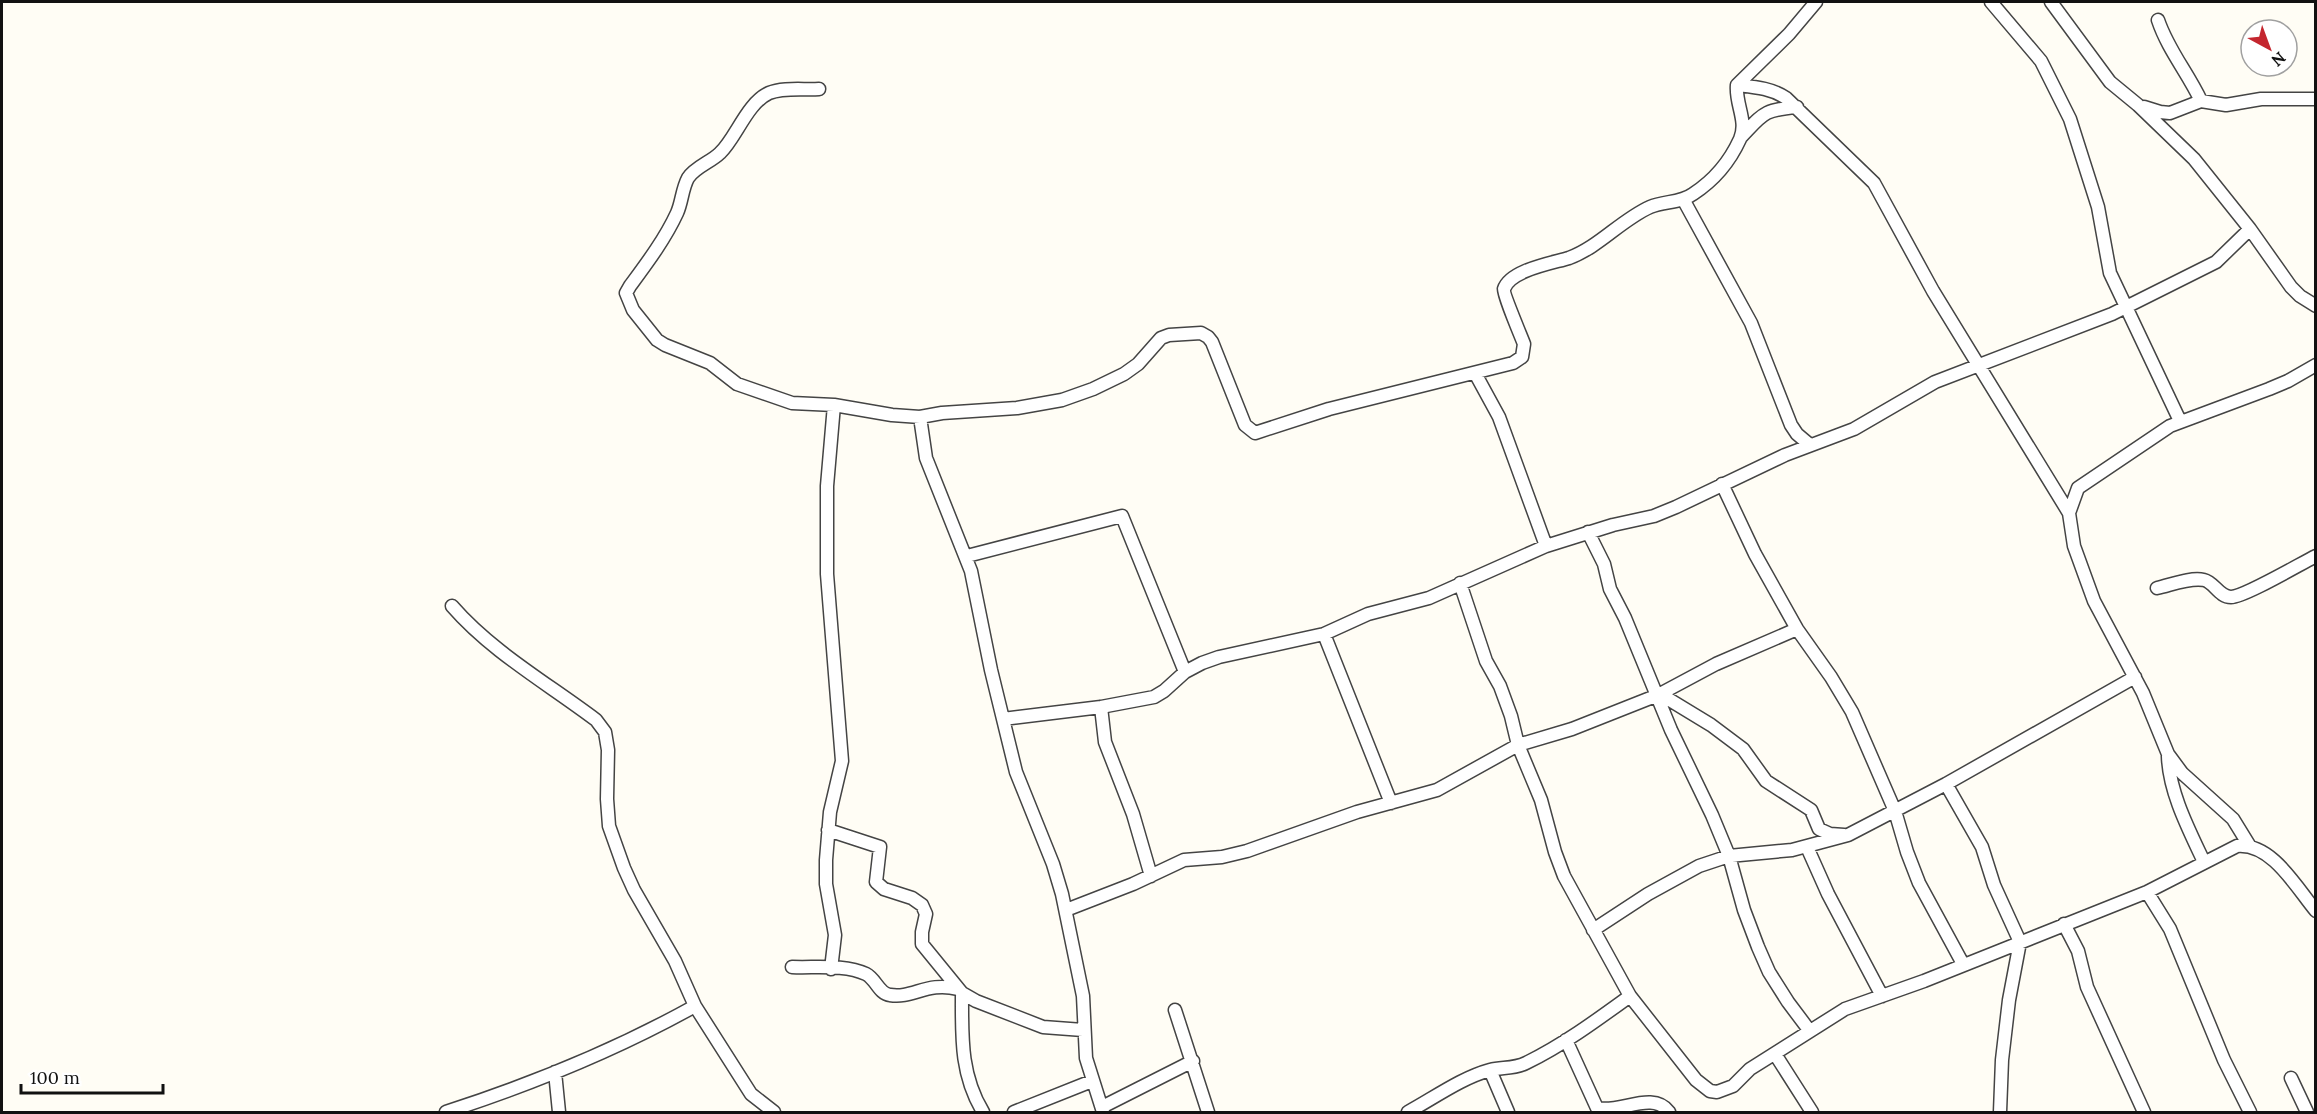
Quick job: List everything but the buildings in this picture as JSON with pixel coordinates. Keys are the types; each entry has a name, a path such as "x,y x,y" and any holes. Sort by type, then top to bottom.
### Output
{"street":[{"path":"1741,137 1743,119 1738,102 1737,86 1790,34 1816,2"},
{"path":"1991,2 2041,61 2070,119 2098,207 2110,273 2180,421"},
{"path":"2050,2 2110,82 2138,105 2194,159 2250,229 2291,287 2316,306"},
{"path":"2158,20 2164,39 2191,80 2200,101"},
{"path":"1737,86 1776,91 1797,107 1874,183 1933,291 2069,513 2074,546 2091,593 2151,710 2168,753 2182,773 2233,819 2249,845"},
{"path":"819,89 770,93 748,113 720,153 692,173 688,179 667,234 626,293 633,310 657,340 710,363 737,384 792,403 834,405 892,416 920,417 1017,408 1062,400 1124,375 1138,364 1161,338 1176,334 1201,333 1208,337 1245,424 1255,433 1329,409 1449,378 1475,374 1519,361 1524,352 1524,344 1504,293 1504,289 1514,278 1528,270 1580,253 1616,227 1652,206 1691,196 1716,175 1730,158 1741,137 1765,113 1797,107"},
{"path":"2138,105 2170,113 2200,101 2226,105 2262,99 2316,99"},
{"path":"1683,199 1751,323 1791,425 1797,434 1810,445"},
{"path":"1003,719 1101,707 1154,697 1185,672 1202,663 1219,657 1324,634 1368,614 1429,598 1546,546 1588,532 1654,516 1810,445 1854,429 1935,382 2100,320 2216,262 2250,229"},
{"path":"2069,513 2078,488 2159,433 2180,421 2263,392 2316,365"},
{"path":"1475,374 1499,417 1546,546"},
{"path":"831,969 836,935 826,884 828,830 842,761 827,574 827,486 834,405"},
{"path":"920,417 926,458 967,556 1016,772 1053,864 1066,910 1083,996 1086,1058 1103,1110 1193,1061"},
{"path":"1722,484 1755,554 1797,629 1831,677 1852,712 1895,811 1919,883 1963,964"},
{"path":"967,556 1122,516 1185,672"},
{"path":"1588,532 1604,564 1610,589 1659,695 1671,730 1729,856 1744,910 1765,963 1788,1002 1809,1030"},
{"path":"2157,588 2197,579 2205,580 2222,594 2230,597 2245,593 2316,556"},
{"path":"1460,583 1486,660 1500,686 1511,716 1518,745 1541,801 1564,876 1630,996 1696,1080 1710,1091 1717,1092 1732,1086 1750,1069 1845,1009 2147,892 2237,846 2249,845 2267,855 2316,911"},
{"path":"452,606 470,627 491,645 590,715 605,732 608,750 606,799 609,826 634,890 675,961 695,1006 751,1094 774,1113"},
{"path":"1066,910 1151,876 1184,860 1222,857 1247,851 1391,802 1437,790 1518,745 1572,729 1659,695 1716,664 1797,629"},
{"path":"1324,634 1391,802"},
{"path":"1593,930 1674,879 1700,866 1729,856 1807,847 1848,835 1946,784 2135,677"},
{"path":"1659,695 1711,725 1743,749 1766,781 1811,810 1819,829 1830,834 1848,835"},
{"path":"1101,707 1105,742 1133,814 1151,876"},
{"path":"2168,753 2168,765 2177,798 2204,862"},
{"path":"1946,784 1982,847 1994,885 2020,942 2007,1019 2000,1113"},
{"path":"828,830 880,847 876,882 884,889 912,898 922,905 926,914 922,944 960,991 964,1063 968,1082 983,1113"},
{"path":"1807,847 1828,894 1882,996"},
{"path":"2147,892 2170,929 2224,1060 2250,1113"},
{"path":"2064,924 2078,951 2087,987 2144,1113"},
{"path":"792,967 851,970 869,975 888,995 896,996 939,985 960,991 976,1001 1043,1027 1083,1030"},
{"path":"1408,1113 1455,1085 1490,1070 1516,1067 1566,1040 1630,996"},
{"path":"446,1113 490,1098 618,1045 695,1006"},
{"path":"1175,1010 1208,1113"},
{"path":"1566,1040 1597,1108 1605,1111 1652,1102 1662,1104 1669,1113"},
{"path":"1775,1054 1812,1113"},
{"path":"1490,1070 1508,1113"},
{"path":"555,1072 559,1113"},
{"path":"2291,1078 2307,1113"},
{"path":"1014,1113 1092,1081"}]}
